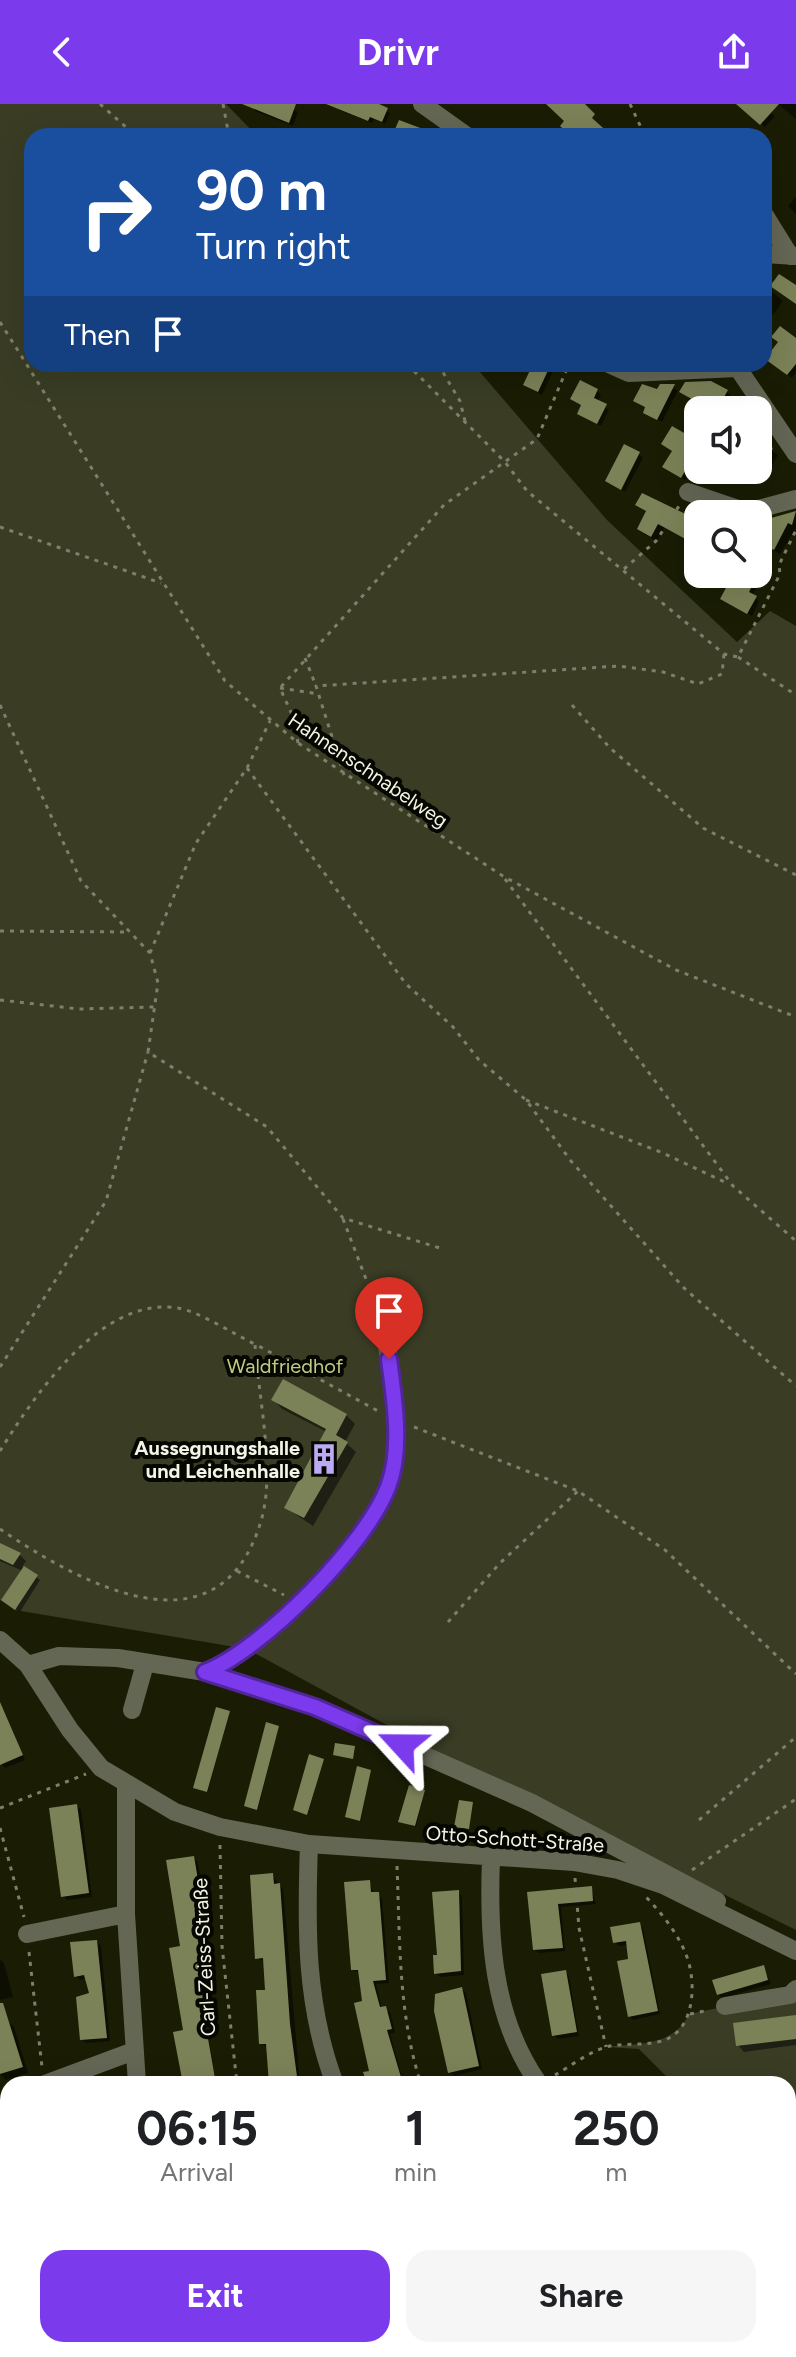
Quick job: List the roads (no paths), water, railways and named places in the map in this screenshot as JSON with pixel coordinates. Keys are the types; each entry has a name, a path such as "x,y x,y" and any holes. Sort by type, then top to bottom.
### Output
{"street":[{"path":"422,104 456,128"},
{"path":"772,226 793,256"},
{"path":"772,255 793,256"},
{"path":"741,372 790,430 796,454"},
{"path":"688,492 747,512 796,499"},
{"path":"205,1672 247,1649 346,1556 388,1486 397,1421 384,1327"},
{"path":"0,1640 28,1665 70,1730 101,1768 126,1784 126,1914 136,2076"},
{"path":"28,1665 59,1656 118,1658 205,1672 315,1707 532,1803 721,1903 736,1919"},
{"path":"132,1710 145,1664"},
{"name":"Otto-Schott-Straße","path":"126,1784 175,1812 220,1827 309,1844 574,1862 618,1870 663,1885 796,1951"},
{"path":"309,1844 307,1960 313,2013 333,2076"},
{"path":"491,1858 489,1914 493,1967 522,2061 541,2076"},
{"path":"27,1934 126,1914"},
{"path":"725,2006 790,1995 796,1989"},
{"path":"46,2076 134,2051"}],"place":[{"name":"Aussegnungshalle und Leichenhalle","path":"324,1459"}],"park label":[{"name":"Waldfriedhof","path":"285,1366"}]}
